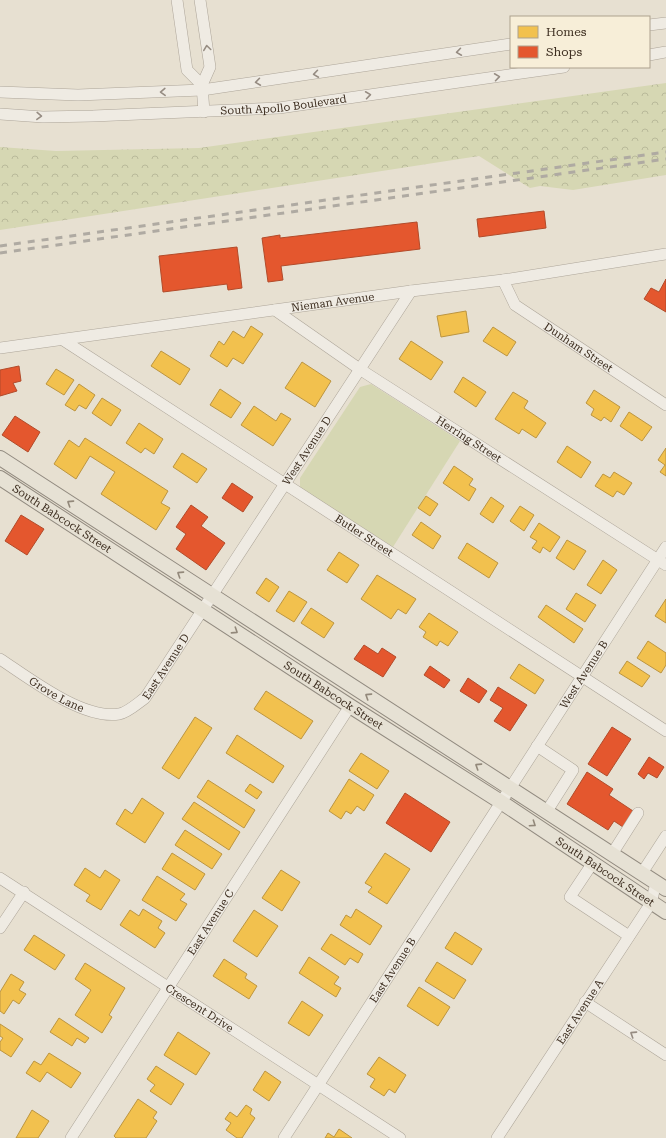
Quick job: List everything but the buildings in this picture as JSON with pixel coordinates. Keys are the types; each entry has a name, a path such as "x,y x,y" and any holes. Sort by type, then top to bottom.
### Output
{"main road":[{"name":"South Babcock Street","path":"0,458 661,886"},
{"name":"South Babcock Street","path":"0,478 350,706 501,802 666,912"}],"street":[{"path":"177,0 187,70 202,88"},
{"path":"200,0 210,67 202,88 204,112"},
{"path":"650,25 666,23"},
{"name":"South Apollo Boulevard","path":"0,92 78,95 202,88 510,44"},
{"path":"650,55 666,52"},
{"name":"South Apollo Boulevard","path":"0,114 42,117 279,108 557,68"},
{"name":"Nieman Avenue","path":"0,348 411,291 503,280 666,254"},
{"name":"Dunham Street","path":"503,280 515,305 666,405"},
{"name":"West Avenue D","path":"202,610 361,370 411,291"},
{"name":"Herring Street","path":"275,310 361,370 662,562"},
{"name":"Butler Street","path":"63,340 666,731"},
{"name":"West Avenue B","path":"501,802 581,676 662,562 666,547"},
{"name":"East Avenue D","path":"120,714 145,698 202,610"},
{"name":"Grove Lane","path":"0,659 62,699 96,713 120,714"},
{"name":"East Avenue C","path":"71,1138 350,706"},
{"path":"537,746 573,770 547,811"},
{"name":"East Avenue B","path":"284,1138 501,802"},
{"path":"612,854 638,813"},
{"path":"642,873 666,836"},
{"path":"592,864 570,898 629,936"},
{"name":"Crescent Drive","path":"0,878 24,892 168,988 400,1138"},
{"name":"East Avenue A","path":"497,1138 584,1002 661,886"},
{"path":"0,928 24,892"},
{"path":"584,1002 666,1055"}],"green space":[{"path":"666,83 666,175 573,190 540,186 530,188 479,156 0,230 0,147 56,151 199,148"},
{"path":"371,384 460,441 393,547 300,488 300,478 360,387"}],"railway":[{"path":"0,246 666,152"},
{"path":"0,253 666,159"}]}
